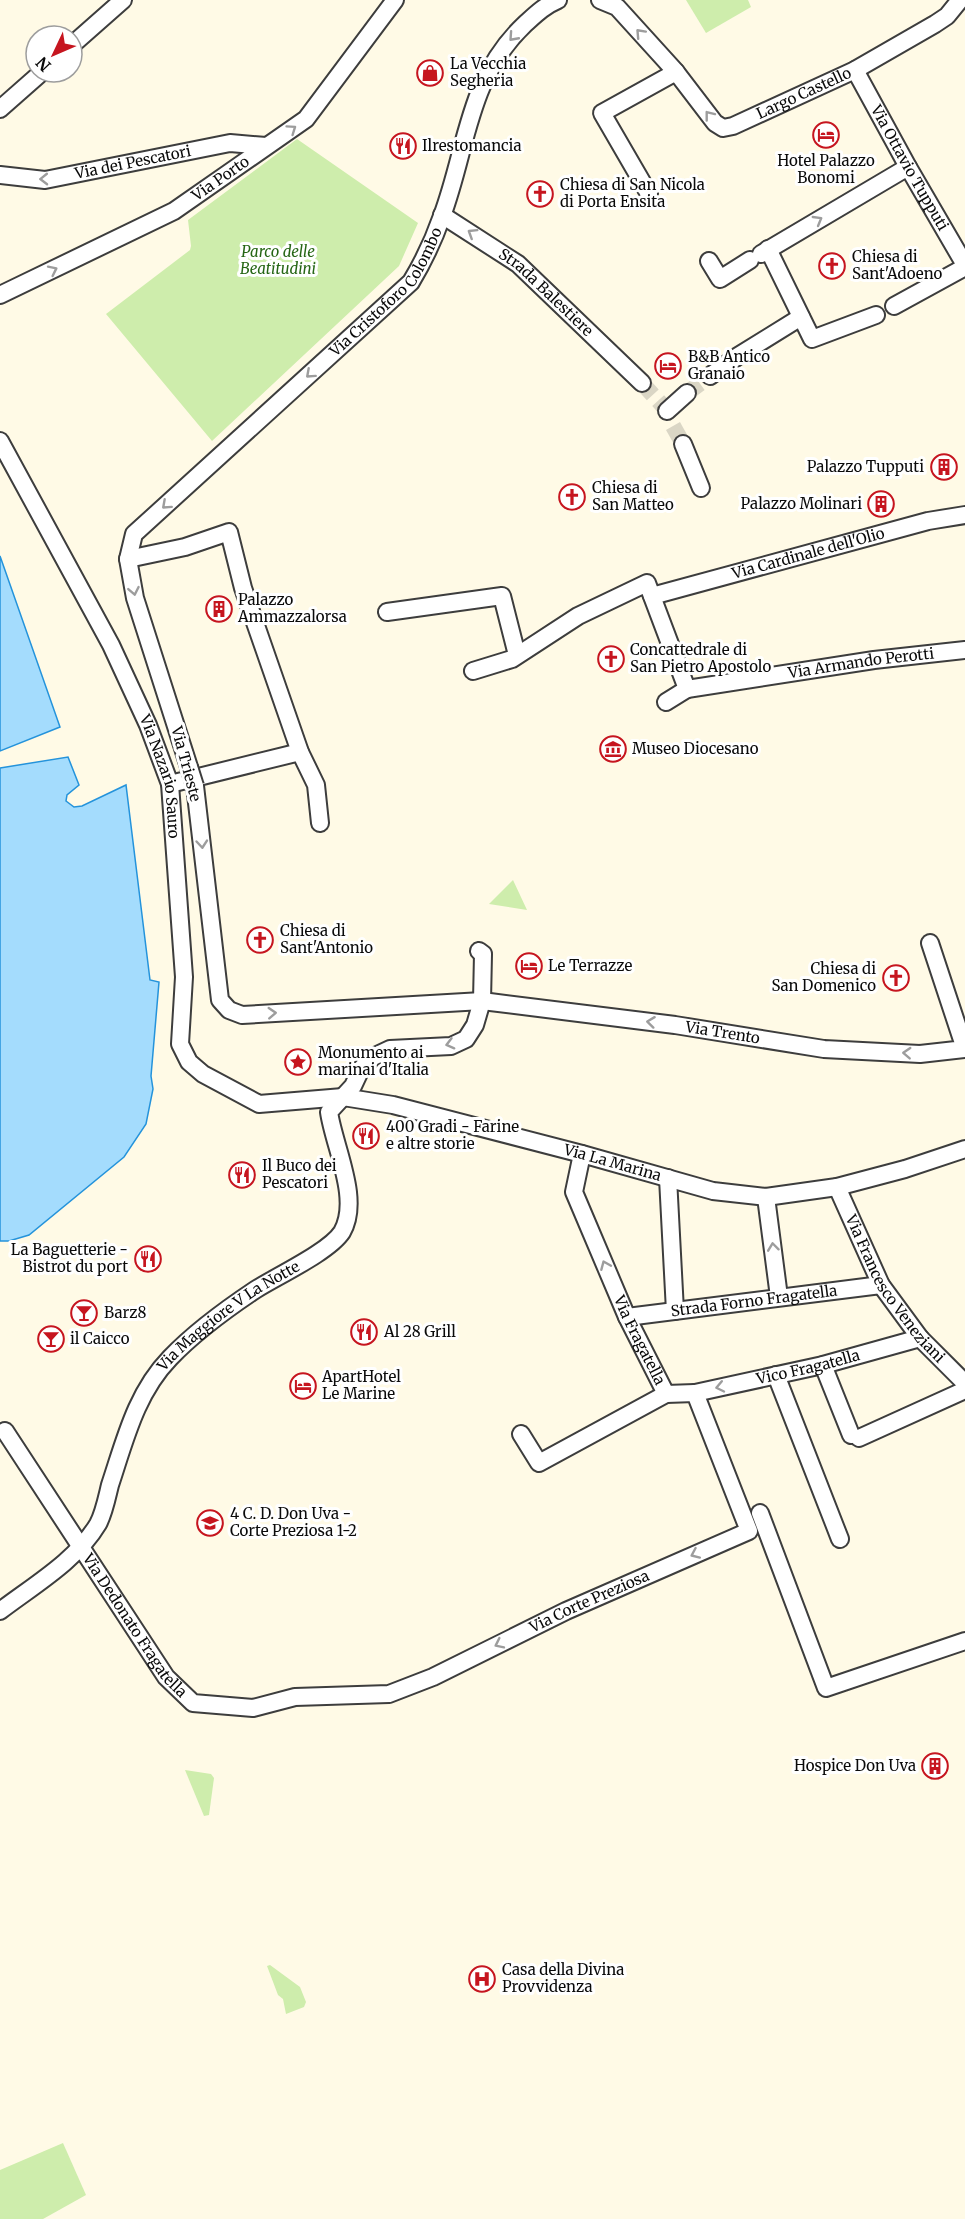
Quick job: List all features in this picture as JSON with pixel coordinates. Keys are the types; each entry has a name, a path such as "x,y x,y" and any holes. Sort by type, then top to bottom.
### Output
{"street":[{"path":"84,34 123,0"},
{"name":"Via Porto","path":"0,296 174,211 306,119 395,0"},
{"name":"Via Cristoforo Colombo","path":"134,534 411,282 442,215 475,98 495,60 511,37 544,6 558,0"},
{"path":"600,0 616,7 676,72 602,113 649,194"},
{"name":"Largo Castello","path":"676,72 716,123 723,128 734,126 855,70 947,16 960,0"},
{"name":"Via Ottavio Tupputi","path":"855,70 965,266"},
{"path":"0,109 28,84"},
{"name":"Via dei Pescatori","path":"0,175 45,180 230,143 267,146"},
{"path":"709,261 720,279 908,167"},
{"name":"Strada Balestiere","path":"442,215 518,264 642,383"},
{"path":"760,255 801,317 812,339 876,315"},
{"path":"894,306 965,266"},
{"path":"710,376 801,317"},
{"path":"668,414 687,393"},
{"name":"Via Nazario Sauro","path":"0,441 111,645 148,725 170,784 184,977 180,1044 189,1062 203,1074 259,1104"},
{"path":"683,444 701,488"},
{"name":"Via Cardinale dell'Olio","path":"473,671 515,657 578,616 650,589 917,524 965,515"},
{"path":"128,559 185,547 229,532 243,588 300,752 316,785 320,823"},
{"name":"Via Trieste","path":"134,534 128,559 135,598 195,786 220,1000"},
{"path":"650,589 687,689 666,702"},
{"path":"387,612 502,596 515,657"},
{"name":"Via Armando Perotti","path":"687,689 874,660 965,650"},
{"path":"170,784 300,752"},
{"path":"930,943 965,1049"},
{"path":"342,1097 353,1086 361,1069 372,1057 390,1050 451,1046 466,1039 475,1024 482,1001 483,954 479,951"},
{"name":"Via Trento","path":"220,1000 228,1010 242,1015 482,1001 675,1025 824,1049 920,1054 965,1049"},
{"name":"Via La Marina","path":"259,1104 342,1097 393,1105 714,1191 766,1197 837,1187 905,1169 965,1149"},
{"name":"Via Maggiore V La Notte","path":"80,1549 99,1522 132,1418 151,1380 169,1358 255,1290 318,1253 341,1234 347,1220 347,1180 332,1131 329,1112 342,1097"},
{"name":"Via Fragatella","path":"582,1154 574,1192 627,1317 666,1394 695,1393"},
{"path":"668,1178 675,1311"},
{"name":"Via Francesco Veneziani","path":"837,1187 881,1285 920,1338 965,1383"},
{"path":"766,1197 779,1297"},
{"name":"Strada Forno Fragatella","path":"627,1317 881,1285"},
{"name":"Vico Fragatella","path":"695,1393 823,1365 920,1338"},
{"path":"823,1365 855,1436 965,1390"},
{"path":"776,1375 840,1539"},
{"name":"Via Corte Preziosa","path":"433,1677 566,1611 749,1531 695,1393"},
{"path":"520,1434 539,1462 666,1394"},
{"name":"Via Dedonato Fragatella","path":"5,1431 80,1549 166,1677 193,1703 253,1708 295,1697 388,1694 433,1677"},
{"path":"760,1513 826,1688 965,1641"},
{"path":"0,1611 80,1549"}],"green space":[{"path":"686,0 748,0 751,7 706,33"},
{"name":"Parco delle Beatitudini","path":"297,139 418,223 399,266 212,441 106,314 190,250 188,220"},
{"path":"513,880 527,910 489,904"},
{"path":"185,1770 211,1774 214,1778 209,1815 204,1816"},
{"path":"270,1965 300,1987 306,2002 304,2007 286,2014 283,1999 278,1995 267,1966"},
{"path":"63,2143 86,2195 43,2219 0,2219 0,2170"}],"water":[{"path":"0,556 60,727 0,751"},
{"path":"68,757 79,785 67,795 66,801 74,807 82,806 126,785 150,980 159,982 151,1076 153,1089 146,1124 124,1157 29,1235 9,1241 0,1241 0,768"}],"tunnel":[{"path":"687,393 710,376"},
{"path":"642,383 663,406"},
{"path":"673,426 683,444"}],"place":[{"name":"La Vecchia Segheria","path":"430,73"},
{"name":"Hotel Palazzo Bonomi","path":"826,135"},
{"name":"Ilrestomancia","path":"403,146"},
{"name":"Chiesa di San Nicola di Porta Ensita","path":"540,194"},
{"name":"Chiesa di Sant'Adoeno","path":"832,266"},
{"name":"B&B Antico Granaio","path":"668,366"},
{"name":"Palazzo Tupputi","path":"944,467"},
{"name":"Chiesa di San Matteo","path":"572,497"},
{"name":"Palazzo Molinari","path":"881,504"},
{"name":"Palazzo Ammazzalorsa","path":"219,609"},
{"name":"Concattedrale di San Pietro Apostolo","path":"611,659"},
{"name":"Museo Diocesano","path":"613,749"},
{"name":"Chiesa di Sant'Antonio","path":"260,940"},
{"name":"Le Terrazze","path":"529,966"},
{"name":"Chiesa di San Domenico","path":"896,978"},
{"name":"Monumento ai marinai d'Italia","path":"298,1062"},
{"name":"400 Gradi - Farine e altre storie","path":"366,1136"},
{"name":"Il Buco dei Pescatori","path":"242,1175"},
{"name":"La Baguetterie - Bistrot du port","path":"148,1259"},
{"name":"Barz8","path":"84,1313"},
{"name":"Al 28 Grill","path":"364,1332"},
{"name":"il Caicco","path":"51,1339"},
{"name":"ApartHotel Le Marine","path":"303,1386"},
{"name":"4 C. D. Don Uva - Corte Preziosa 1-2","path":"210,1523"},
{"name":"Hospice Don Uva","path":"935,1766"},
{"name":"Casa della Divina Provvidenza","path":"482,1979"}]}
